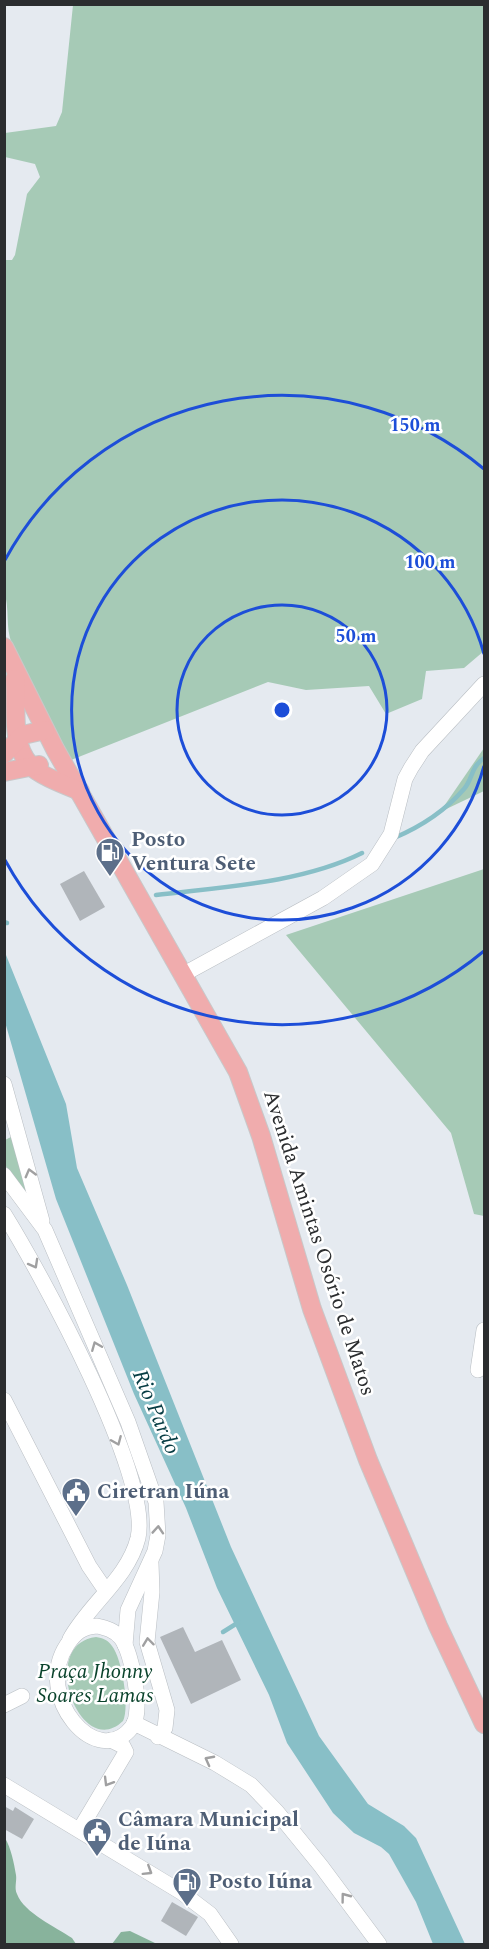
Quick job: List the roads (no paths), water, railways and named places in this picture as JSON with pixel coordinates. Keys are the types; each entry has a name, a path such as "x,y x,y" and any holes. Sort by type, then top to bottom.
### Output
{"main road":[{"path":"4,647 15,671 17,739 31,767 80,791"},
{"name":"Avenida Amintas Osório de Matos","path":"15,671 55,749 184,974 244,1086 312,1309 364,1449 438,1626 484,1724"},
{"path":"4,754 17,739 29,732 45,730"},
{"path":"4,772 46,762 55,749"}],"street":[{"path":"184,974 324,898 372,864 391,834 405,779 411,768 422,751 484,684"},
{"path":"4,1084 10,1121 45,1230 89,1328 153,1490 159,1518 158,1535 150,1561 128,1610 125,1645 138,1704 134,1723 124,1734 111,1740"},
{"path":"4,1175 45,1230"},
{"path":"4,1214 53,1299 110,1424 132,1484 140,1520 138,1535 129,1558 106,1591 80,1621 60,1658 54,1681 60,1701 71,1720 97,1738 111,1740 123,1746 126,1752 80,1829"},
{"path":"478,1370 484,1330"},
{"path":"4,1400 89,1566 106,1591"},
{"path":"150,1561 152,1592 147,1642 167,1710 165,1728 158,1737"},
{"path":"70,1639 79,1630 97,1626 113,1631 125,1645"},
{"path":"4,1705 22,1696"},
{"path":"134,1723 158,1737 215,1762 251,1785 277,1812 321,1866 379,1944"},
{"path":"4,1785 80,1829 204,1908 231,1944"}],"water":[{"name":"Rio Pardo","path":"4,950 66,1104 77,1168 127,1285 231,1547 319,1736 368,1804 404,1826 416,1838 465,1944 433,1944 416,1902 389,1854 381,1847 354,1833 333,1813 287,1743 269,1695 217,1588 186,1508 134,1394 56,1199 5,1022"}],"waterway":[{"path":"394,838 423,823 449,804 464,789 476,766 484,758"},
{"path":"156,895 288,877 339,863 362,853"},
{"path":"223,1632 239,1622"}],"place":[{"name":"Posto Ventura Sete","path":"110,878"},
{"name":"Ciretran Iúna","path":"76,1518"},
{"name":"Câmara Municipal de Iúna","path":"97,1858"},
{"name":"Posto Iúna","path":"187,1908"}],"park label":[{"name":"Praça Jhonny Soares Lamas","path":"95,1684"}]}
